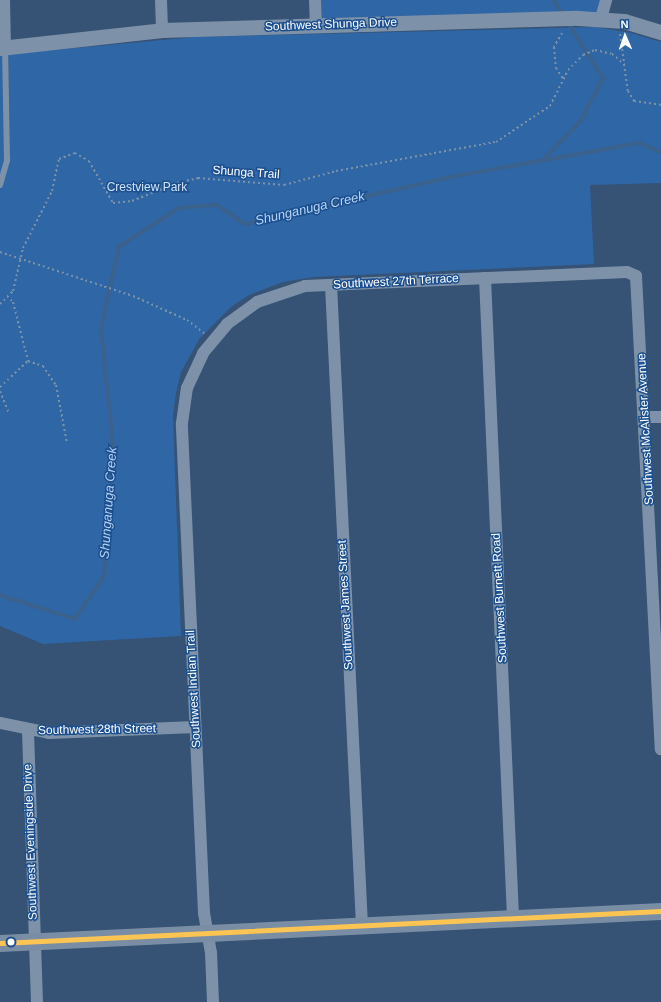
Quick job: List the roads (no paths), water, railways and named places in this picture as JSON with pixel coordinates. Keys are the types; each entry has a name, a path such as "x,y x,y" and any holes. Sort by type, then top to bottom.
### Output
{"main road":[{"path":"0,943 661,911"}],"street":[{"path":"2,48 4,0"},
{"path":"161,0 162,30"},
{"path":"315,0 316,25"},
{"path":"601,18 606,0"},
{"name":"Southwest Shunga Drive","path":"2,48 162,30 601,18 624,21 661,32"},
{"name":"Southwest 27th Terrace","path":"191,376 212,339 236,316 269,296 293,289 331,285 627,272 636,276"},
{"name":"Southwest McAlister Avenue","path":"636,276 646,417 661,749"},
{"name":"Southwest Burnett Road","path":"485,278 513,918"},
{"name":"Southwest James Street","path":"331,285 362,925"},
{"name":"Southwest Indian Trail","path":"191,376 182,422 204,913 208,933 213,1002"},
{"path":"646,417 661,417"},
{"name":"Southwest 28th Street","path":"0,723 28,731 50,733 195,726"},
{"name":"Southwest Eveningside Drive","path":"28,731 37,1002"}],"lane":[{"path":"0,184 3,160 2,48"}],"waterway":[{"path":"554,0 563,14"},
{"path":"544,159 580,122 603,78 568,23"},
{"name":"Shunganuga Creek","path":"0,595 75,619 104,577 114,456 101,329 119,247 179,208 217,205 245,224 456,176 640,143 661,152"}],"park label":[{"name":"Crestview Park","path":"147,188"}]}
